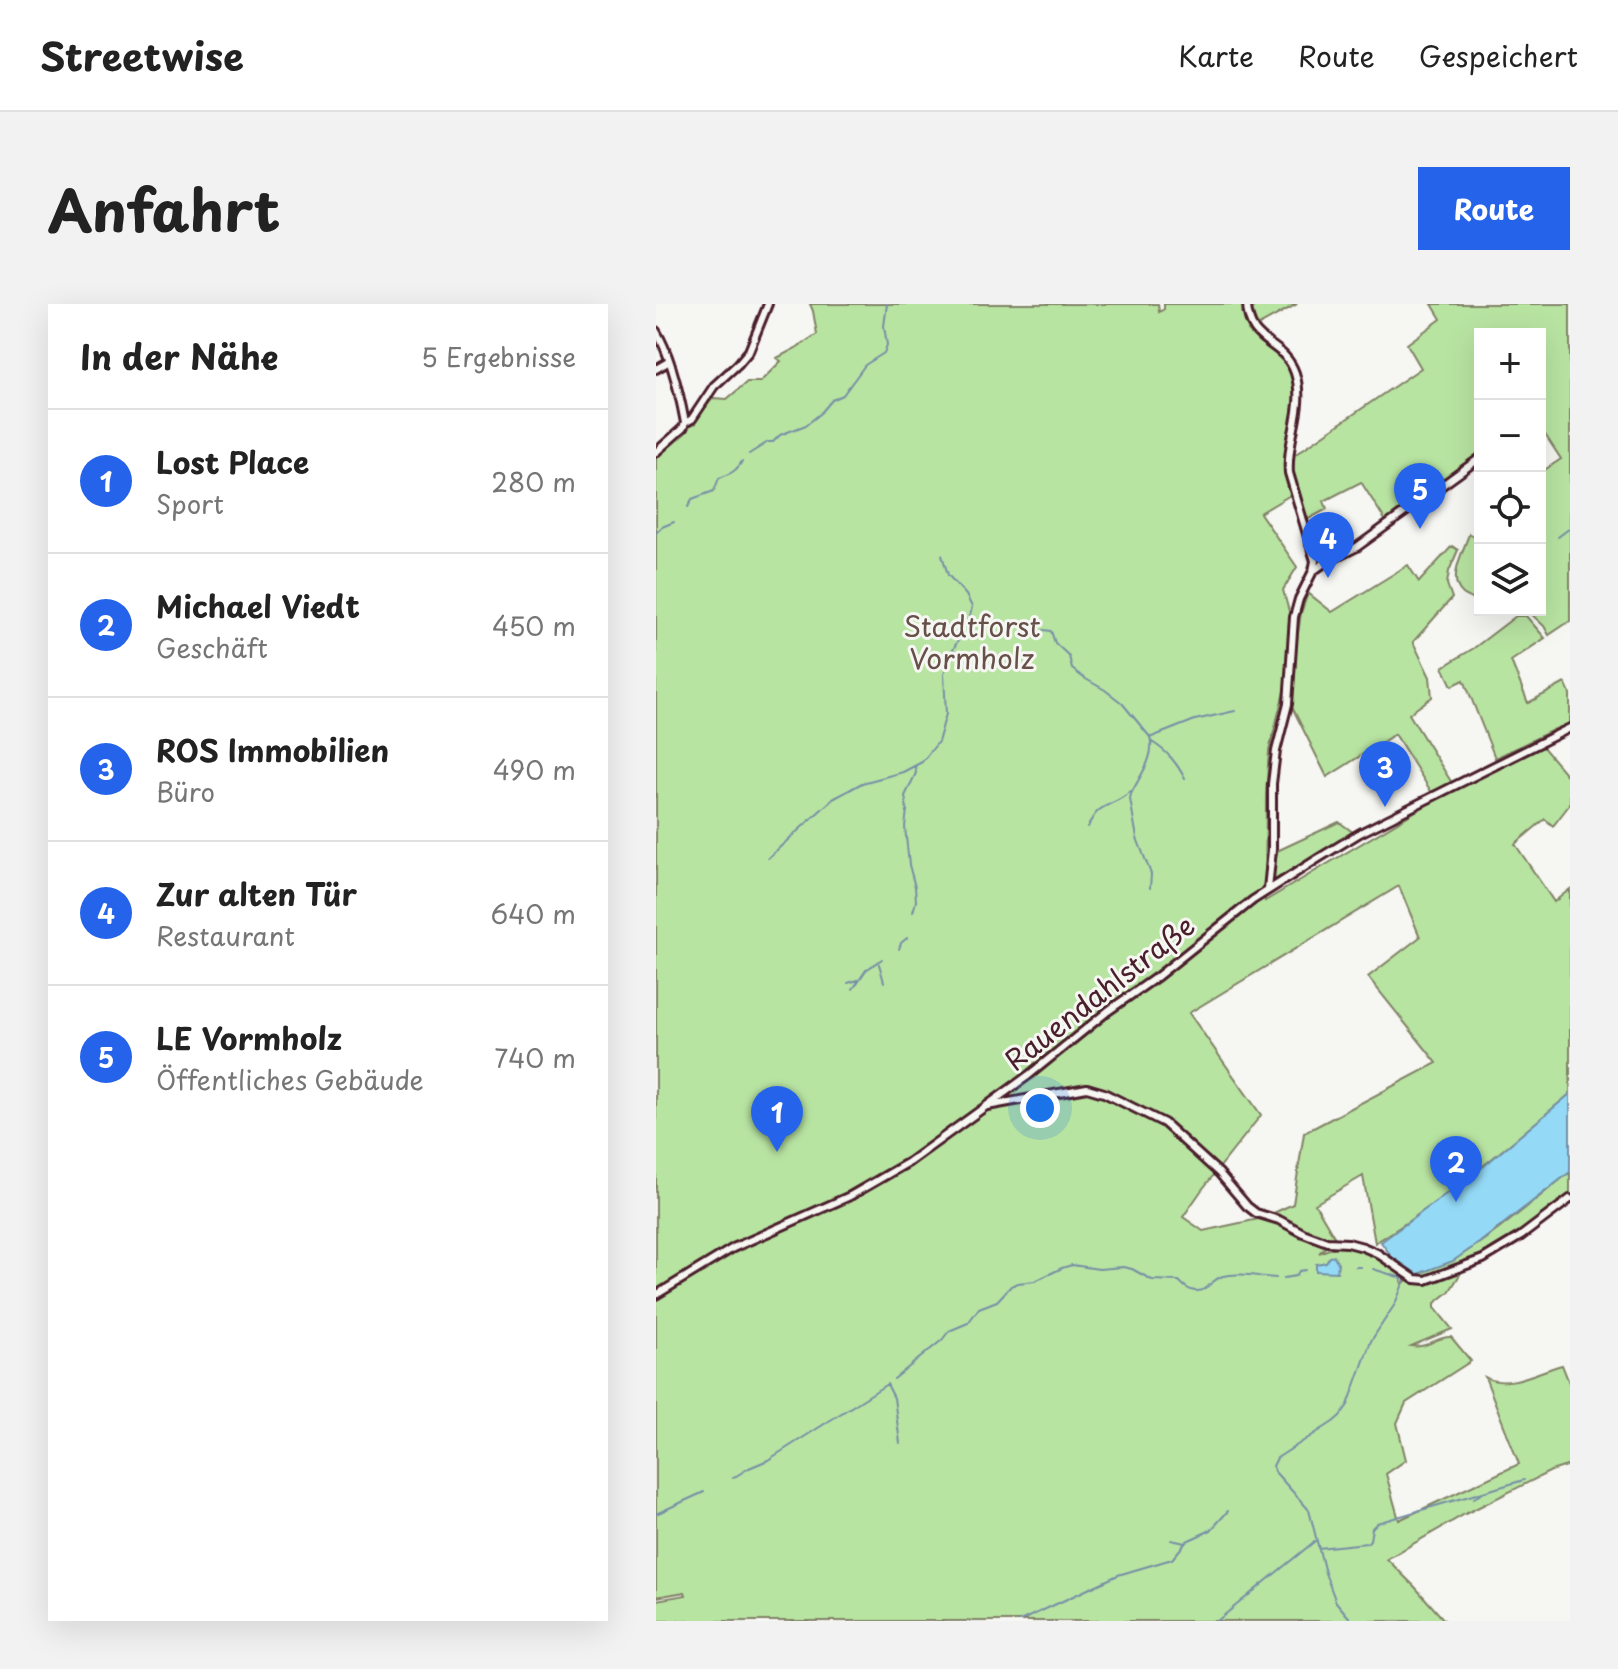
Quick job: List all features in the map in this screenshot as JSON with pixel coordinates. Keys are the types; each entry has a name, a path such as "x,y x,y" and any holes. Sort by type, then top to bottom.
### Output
{"street":[{"path":"656,452 692,419 714,386 749,351 768,304"},
{"path":"1247,304 1247,316 1255,332 1289,360 1296,379 1297,417 1288,459 1289,473 1315,561 1294,617 1288,704 1276,751 1272,784 1272,850 1268,889"},
{"path":"656,331 662,341 685,423"},
{"path":"656,369 668,362"},
{"path":"1313,571 1357,547 1474,462"},
{"name":"Rauendahlstraße","path":"656,1295 733,1248 850,1196 909,1162 1029,1075 1268,889 1360,833 1570,728"},
{"path":"983,1107 1087,1088 1104,1093 1164,1123 1219,1173 1256,1213 1327,1242 1363,1247 1415,1279 1426,1280 1483,1259 1521,1236 1570,1199"}],"green space":[{"name":"Stadtforst Vormholz","path":"810,304 1158,304 1159,312 1164,309 1164,304 1297,304 1248,331 1260,343 1284,358 1292,373 1296,401 1284,462 1421,368 1407,344 1441,319 1432,304 1570,304 1570,621 1549,635 1533,616 1546,616 1546,469 1561,459 1546,436 1546,328 1474,328 1474,459 1387,523 1361,482 1324,501 1327,509 1307,520 1299,490 1260,513 1297,567 1283,590 1290,615 1286,684 1269,751 1265,901 1428,804 1542,746 1570,779 1570,804 1553,826 1545,819 1515,844 1554,902 1570,889 1570,1094 1451,1191 1375,1243 1363,1176 1315,1204 1335,1238 1319,1253 1337,1247 1367,1252 1395,1269 1402,1285 1414,1276 1471,1249 1570,1172 1570,1196 1464,1268 1449,1292 1435,1303 1435,1308 1452,1329 1411,1346 1422,1346 1451,1337 1471,1361 1406,1403 1397,1423 1406,1460 1386,1474 1399,1520 1519,1464 1485,1377 1513,1380 1562,1365 1570,1385 1570,1465 1551,1471 1465,1514 1387,1559 1445,1621 656,1621 656,1600 686,1595 685,1592 656,1597 656,456 687,430 713,398 727,399 747,382 760,382 781,361 777,358 817,334","holes":["1399,886 1420,937 1368,977 1437,1063 1304,1133 1293,1204 1263,1218 1203,1231 1183,1217 1261,1115 1189,1013"]},
{"path":"1469,534 1474,536 1474,600 1458,588 1458,565"},
{"path":"1452,546 1458,550 1447,584 1452,598 1413,642 1430,677 1432,697 1409,714 1452,783 1432,793 1395,734 1327,777 1291,705 1301,613 1308,593 1332,612 1408,565 1419,582"},
{"path":"1516,616 1526,616 1545,638 1511,661 1528,703 1565,683 1570,694 1570,724 1495,758 1464,680 1452,686 1443,667"},
{"path":"1339,822 1354,833 1272,881 1277,851"}],"water":[{"path":"1570,1094 1570,1172 1453,1261 1407,1278 1381,1242 1484,1166"},
{"path":"1334,1256 1338,1263 1337,1272 1316,1271 1316,1264"}],"waterway":[{"path":"749,454 780,435 806,425 832,400 843,395 865,365 884,353 887,345 884,326 887,304"},
{"path":"688,507 692,499 714,491 719,478 733,472 742,461"},
{"path":"656,533 674,522"},
{"path":"1558,537 1570,528"},
{"path":"768,858 833,799 862,783 903,772 922,762 938,742 946,714 944,674 972,607 948,575 942,555"},
{"path":"1044,630 1051,631 1055,643 1069,656 1072,669 1122,703 1150,737 1149,759 1130,799 1137,838 1151,874 1150,888"},
{"path":"1152,737 1195,720 1235,711"},
{"path":"1152,742 1172,758 1185,779"},
{"path":"913,912 916,901 905,827 905,796 916,773 915,766"},
{"path":"1088,827 1097,812 1131,791"},
{"path":"899,949 907,938"},
{"path":"853,989 866,970 882,959"},
{"path":"879,964 884,982"},
{"path":"848,983 858,980"},
{"path":"894,1379 949,1331 968,1323 979,1308 997,1301 1011,1286 1035,1281 1072,1265 1099,1269 1123,1267 1152,1280 1179,1281 1195,1291 1203,1290 1229,1275 1276,1278"},
{"path":"1356,1267 1361,1267"},
{"path":"1352,1621 1336,1602 1309,1510 1273,1466 1277,1458 1333,1422 1348,1405 1371,1341 1395,1304 1405,1279 1373,1269"},
{"path":"1284,1278 1306,1270"},
{"path":"733,1478 768,1460 887,1384 894,1398 900,1443"},
{"path":"1318,1548 1367,1543 1377,1523 1524,1480"},
{"path":"656,1514 704,1492"},
{"path":"1474,1498 1483,1493"},
{"path":"1020,1621 1118,1575 1172,1559 1187,1541 1211,1530 1228,1511"},
{"path":"1171,1540 1185,1543"},
{"path":"1217,1621 1315,1541"}],"place":[{"name":"LE Vormholz","path":"1420,529"},
{"name":"Zur alten Tür","path":"1328,578"},
{"name":"ROS Immobilien","path":"1385,807"},
{"name":"Lost Place","path":"777,1152"},
{"name":"Michael Viedt","path":"1456,1202"}]}
